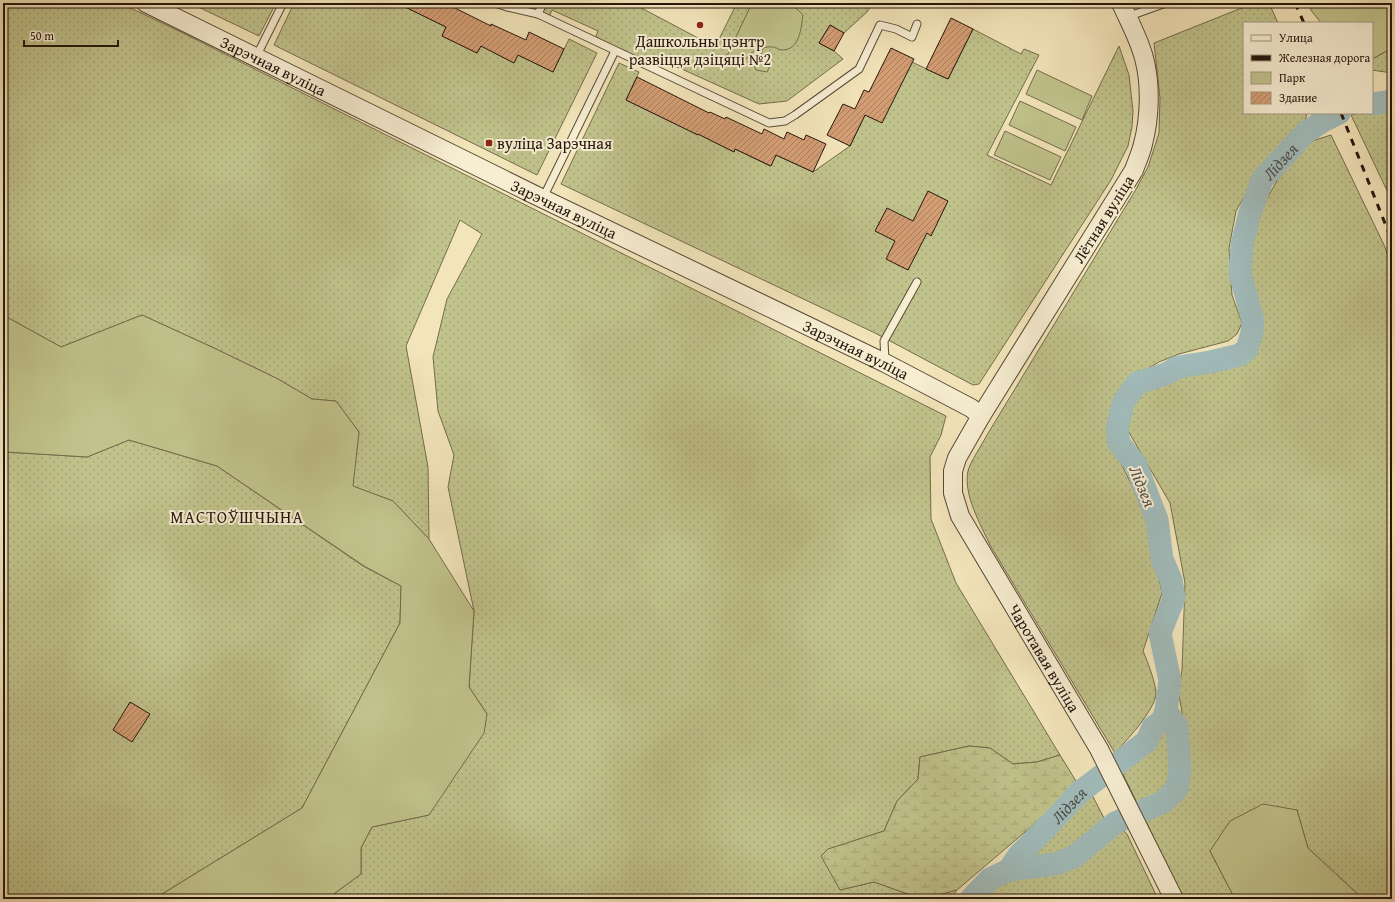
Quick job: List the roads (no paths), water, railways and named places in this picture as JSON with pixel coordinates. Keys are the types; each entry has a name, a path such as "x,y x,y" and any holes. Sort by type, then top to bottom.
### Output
{"street":[{"name":"Зарэчная вуліца","path":"146,3 542,199 885,363 971,408 981,416"},
{"name":"Лётная вуліца","path":"981,416 1134,170 1143,144 1147,123 1148,87 1144,57 1124,10"},
{"name":"Чаротавая вуліца","path":"981,416 956,458 953,471 953,493 960,516 1099,749 1174,899"}],"lane":[{"path":"256,58 283,3"},
{"path":"495,3 538,14 769,123 785,120 795,115 858,69 880,26 896,29 912,36 917,24"},
{"path":"538,14 543,3"},
{"path":"1124,10 1166,3"},
{"path":"542,199 614,51"},
{"path":"885,363 884,341 917,282"}],"waterway":[{"name":"Лідзея","path":"1373,104 1392,101"},
{"name":"Лідзея","path":"971,899 990,879 1009,870 1019,855 1080,792 1147,741 1153,727 1162,721 1166,711 1170,681 1160,633 1174,598 1171,580 1162,559 1157,520 1136,465 1119,443 1117,430 1123,403 1137,383 1166,374 1178,367 1240,355 1247,349 1252,333 1253,321 1240,273 1242,245 1249,216 1262,180 1305,133 1337,114"},
{"path":"1009,870 1055,864 1074,857 1115,823 1163,802 1177,789 1180,771 1177,726 1166,711"}],"railway":[{"path":"1295,3 1304,22"},
{"path":"1341,114 1392,241"}],"place":[{"name":"Дашкольны цэнтр развіцця дзіцяці №2","path":"700,25"},
{"name":"вуліца Зарэчная","path":"489,143"}],"district":[{"name":"МАСТОЎШЧЫНА","path":"237,516"}]}
